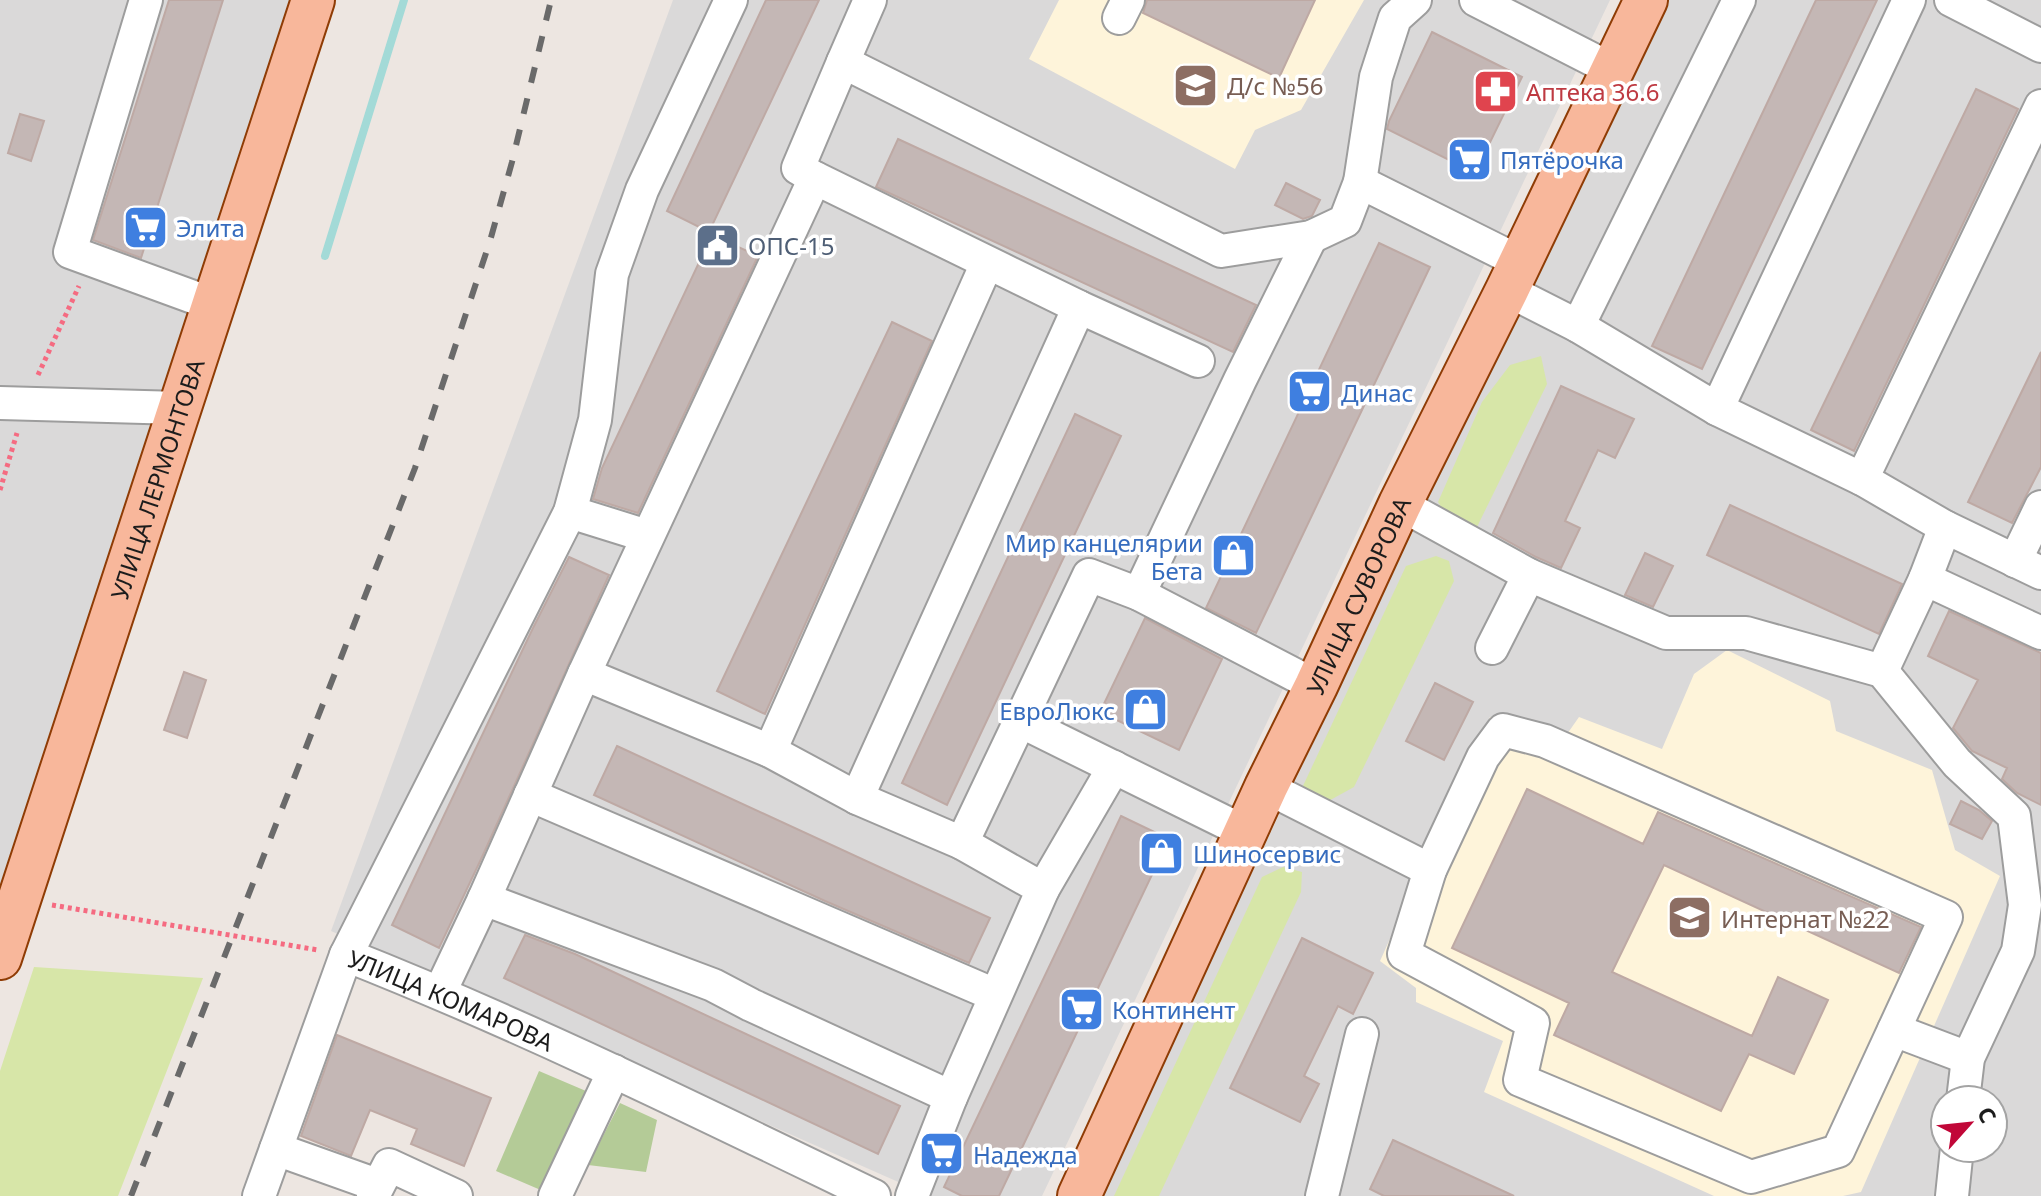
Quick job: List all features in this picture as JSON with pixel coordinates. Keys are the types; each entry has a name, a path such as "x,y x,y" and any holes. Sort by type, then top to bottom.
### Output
{"main road":[{"name":"УЛИЦА ЛЕРМОНТОВА","path":"0,958 10,899 215,305 313,0"},
{"name":"УЛИЦА СУВОРОВА","path":"1079,1196 1245,832 1400,504 1646,0"}],"street":[{"path":"146,0 70,252 215,305"},
{"path":"259,1196 346,955 570,512 595,420 612,274 642,190 731,0"},
{"path":"870,0 798,168 987,263 1198,361"},
{"path":"1476,0 1613,70"},
{"path":"1578,326 1739,0"},
{"path":"1717,409 1909,0"},
{"path":"1951,0 2041,46"},
{"path":"843,62 1221,251 1311,237 1345,221 1360,182 1376,77 1395,18 1408,2"},
{"path":"1862,479 2041,106"},
{"path":"440,992 647,536 815,178"},
{"path":"1360,182 1513,276 1578,326 1717,409 1862,479 1945,527 2028,567 2041,507"},
{"path":"1139,594 1311,237"},
{"path":"770,751 987,263"},
{"path":"857,798 1079,307"},
{"path":"0,403 180,408"},
{"path":"1400,504 1529,575 1666,633 1746,633 1882,671 1957,763 2014,816 2030,956 1968,1058 1965,1084"},
{"path":"570,512 647,536"},
{"path":"1882,671 1925,579 1945,527"},
{"path":"962,843 1089,575 1139,594 1316,686"},
{"path":"1492,648 1529,575"},
{"path":"1925,579 2041,633"},
{"path":"584,674 770,751 857,798 962,843 1043,889"},
{"path":"1020,721 1245,832"},
{"path":"1503,730 1545,741 1946,917 1838,1151 1751,1177 1520,1080 1537,1011 1404,954 1430,870 1483,757 1503,730"},
{"path":"912,1196 951,1097 1043,889 1114,767"},
{"path":"1266,787 1430,870"},
{"path":"530,795 995,995"},
{"path":"484,899 713,985 951,1097"},
{"name":"УЛИЦА КОМАРОВА","path":"346,955 440,992 614,1071 874,1196"},
{"path":"1894,1030 1968,1058"},
{"path":"1322,1196 1362,1034"},
{"path":"555,1196 614,1071"},
{"path":"276,1149 375,1190 389,1165 456,1196"},
{"path":"1952,1196 1955,1164"}],"path":[{"name":"УЛИЦА КОМАРОВА","path":"10,899 346,955"}],"shaded area":[{"path":"0,0 313,0 0,898"},
{"path":"673,0 1610,0 1042,1196 930,1196 331,931"},
{"name":"Д/с №56","path":"1059,0 1364,0 1301,110 1255,130 1235,169 1029,59"},
{"path":"1664,0 2041,0 2041,1196 1099,1196"},
{"name":"Интернат №22","path":"1727,650 1830,701 1836,731 1932,770 1955,850 2000,876 1861,1192 1843,1196 1714,1196 1484,1092 1503,1041 1416,1002 1416,988 1380,961 1490,717 1530,723 1565,737 1579,717 1662,749 1694,674"}],"green space":[{"path":"1541,356 1547,384 1476,529 1449,520 1438,502 1482,402 1510,365"},
{"path":"1436,556 1449,561 1454,581 1354,787 1323,804 1302,788 1406,566"},
{"path":"1283,867 1302,872 1301,892 1159,1196 1114,1196 1262,877"},
{"path":"34,967 203,978 118,1196 0,1196 0,1071"},
{"path":"539,1071 593,1094 550,1194 496,1171"},
{"path":"620,1103 657,1120 646,1172 588,1165"}],"building":[{"path":"169,0 223,0 141,258 93,240"},
{"path":"766,0 819,0 709,232 667,211"},
{"path":"1147,0 1315,0 1279,78 1143,13"},
{"path":"1816,0 1877,0 1702,369 1652,346"},
{"path":"1432,32 1522,77 1475,173 1387,129"},
{"path":"1976,89 2018,109 1854,451 1811,430"},
{"path":"20,114 44,121 31,161 8,153"},
{"path":"898,139 1256,305 1233,352 876,187"},
{"path":"1286,183 1320,200 1312,216 1303,219 1275,205"},
{"path":"712,235 758,256 638,513 593,499 602,468"},
{"path":"1379,243 1430,267 1256,633 1206,608"},
{"path":"892,322 932,341 765,714 717,691"},
{"path":"2041,352 2041,467 2012,523 1968,502"},
{"path":"1561,386 1634,419 1615,458 1598,450 1565,521 1580,528 1561,568 1493,533"},
{"path":"1075,414 1121,436 947,805 902,783"},
{"path":"1730,505 1902,584 1879,634 1707,555"},
{"path":"1645,553 1673,566 1653,607 1625,595"},
{"path":"569,557 609,575 439,948 392,925"},
{"path":"1949,611 2041,653 2041,805 2017,793 2002,779 2007,768 1972,751 1953,728 1978,680 1928,656"},
{"path":"1145,618 1222,659 1179,750 1100,712"},
{"path":"184,672 206,680 187,738 164,730"},
{"path":"1435,683 1473,702 1444,760 1406,741"},
{"path":"617,746 990,918 969,963 594,795"},
{"path":"1527,789 1643,844 1658,812 1921,927 1899,973 1664,865 1612,972 1752,1036 1778,977 1828,1000 1794,1074 1749,1054 1721,1111 1554,1035 1569,1003 1452,948"},
{"path":"1961,801 1992,821 1982,839 1950,824"},
{"path":"1121,816 1169,839 999,1196 962,1196 944,1187"},
{"path":"525,935 575,954 900,1106 878,1154 504,978"},
{"path":"1302,938 1373,973 1353,1014 1338,1006 1304,1076 1319,1084 1300,1122 1230,1088"},
{"path":"337,1035 491,1098 464,1166 411,1144 417,1129 370,1110 351,1156 301,1136"},
{"path":"1393,1140 1514,1196 1384,1196 1370,1189"}],"waterway":[{"path":"325,256 404,0"}],"railway":[{"path":"131,1196 415,468 490,241 551,0"}],"place":[{"name":"Д/с №56","path":"1196,85"},
{"name":"Аптека 36.6","path":"1495,91"},
{"name":"Пятёрочка","path":"1469,159"},
{"name":"Элита","path":"145,227"},
{"name":"ОПС-15","path":"717,245"},
{"name":"Динас","path":"1310,392"},
{"name":"Мир канцелярии Бета","path":"1234,556"},
{"name":"ЕвроЛюкс","path":"1146,710"},
{"name":"Шиносервис","path":"1162,853"},
{"name":"Интернат №22","path":"1690,918"},
{"name":"Континент","path":"1081,1009"},
{"name":"Надежда","path":"942,1154"}]}
